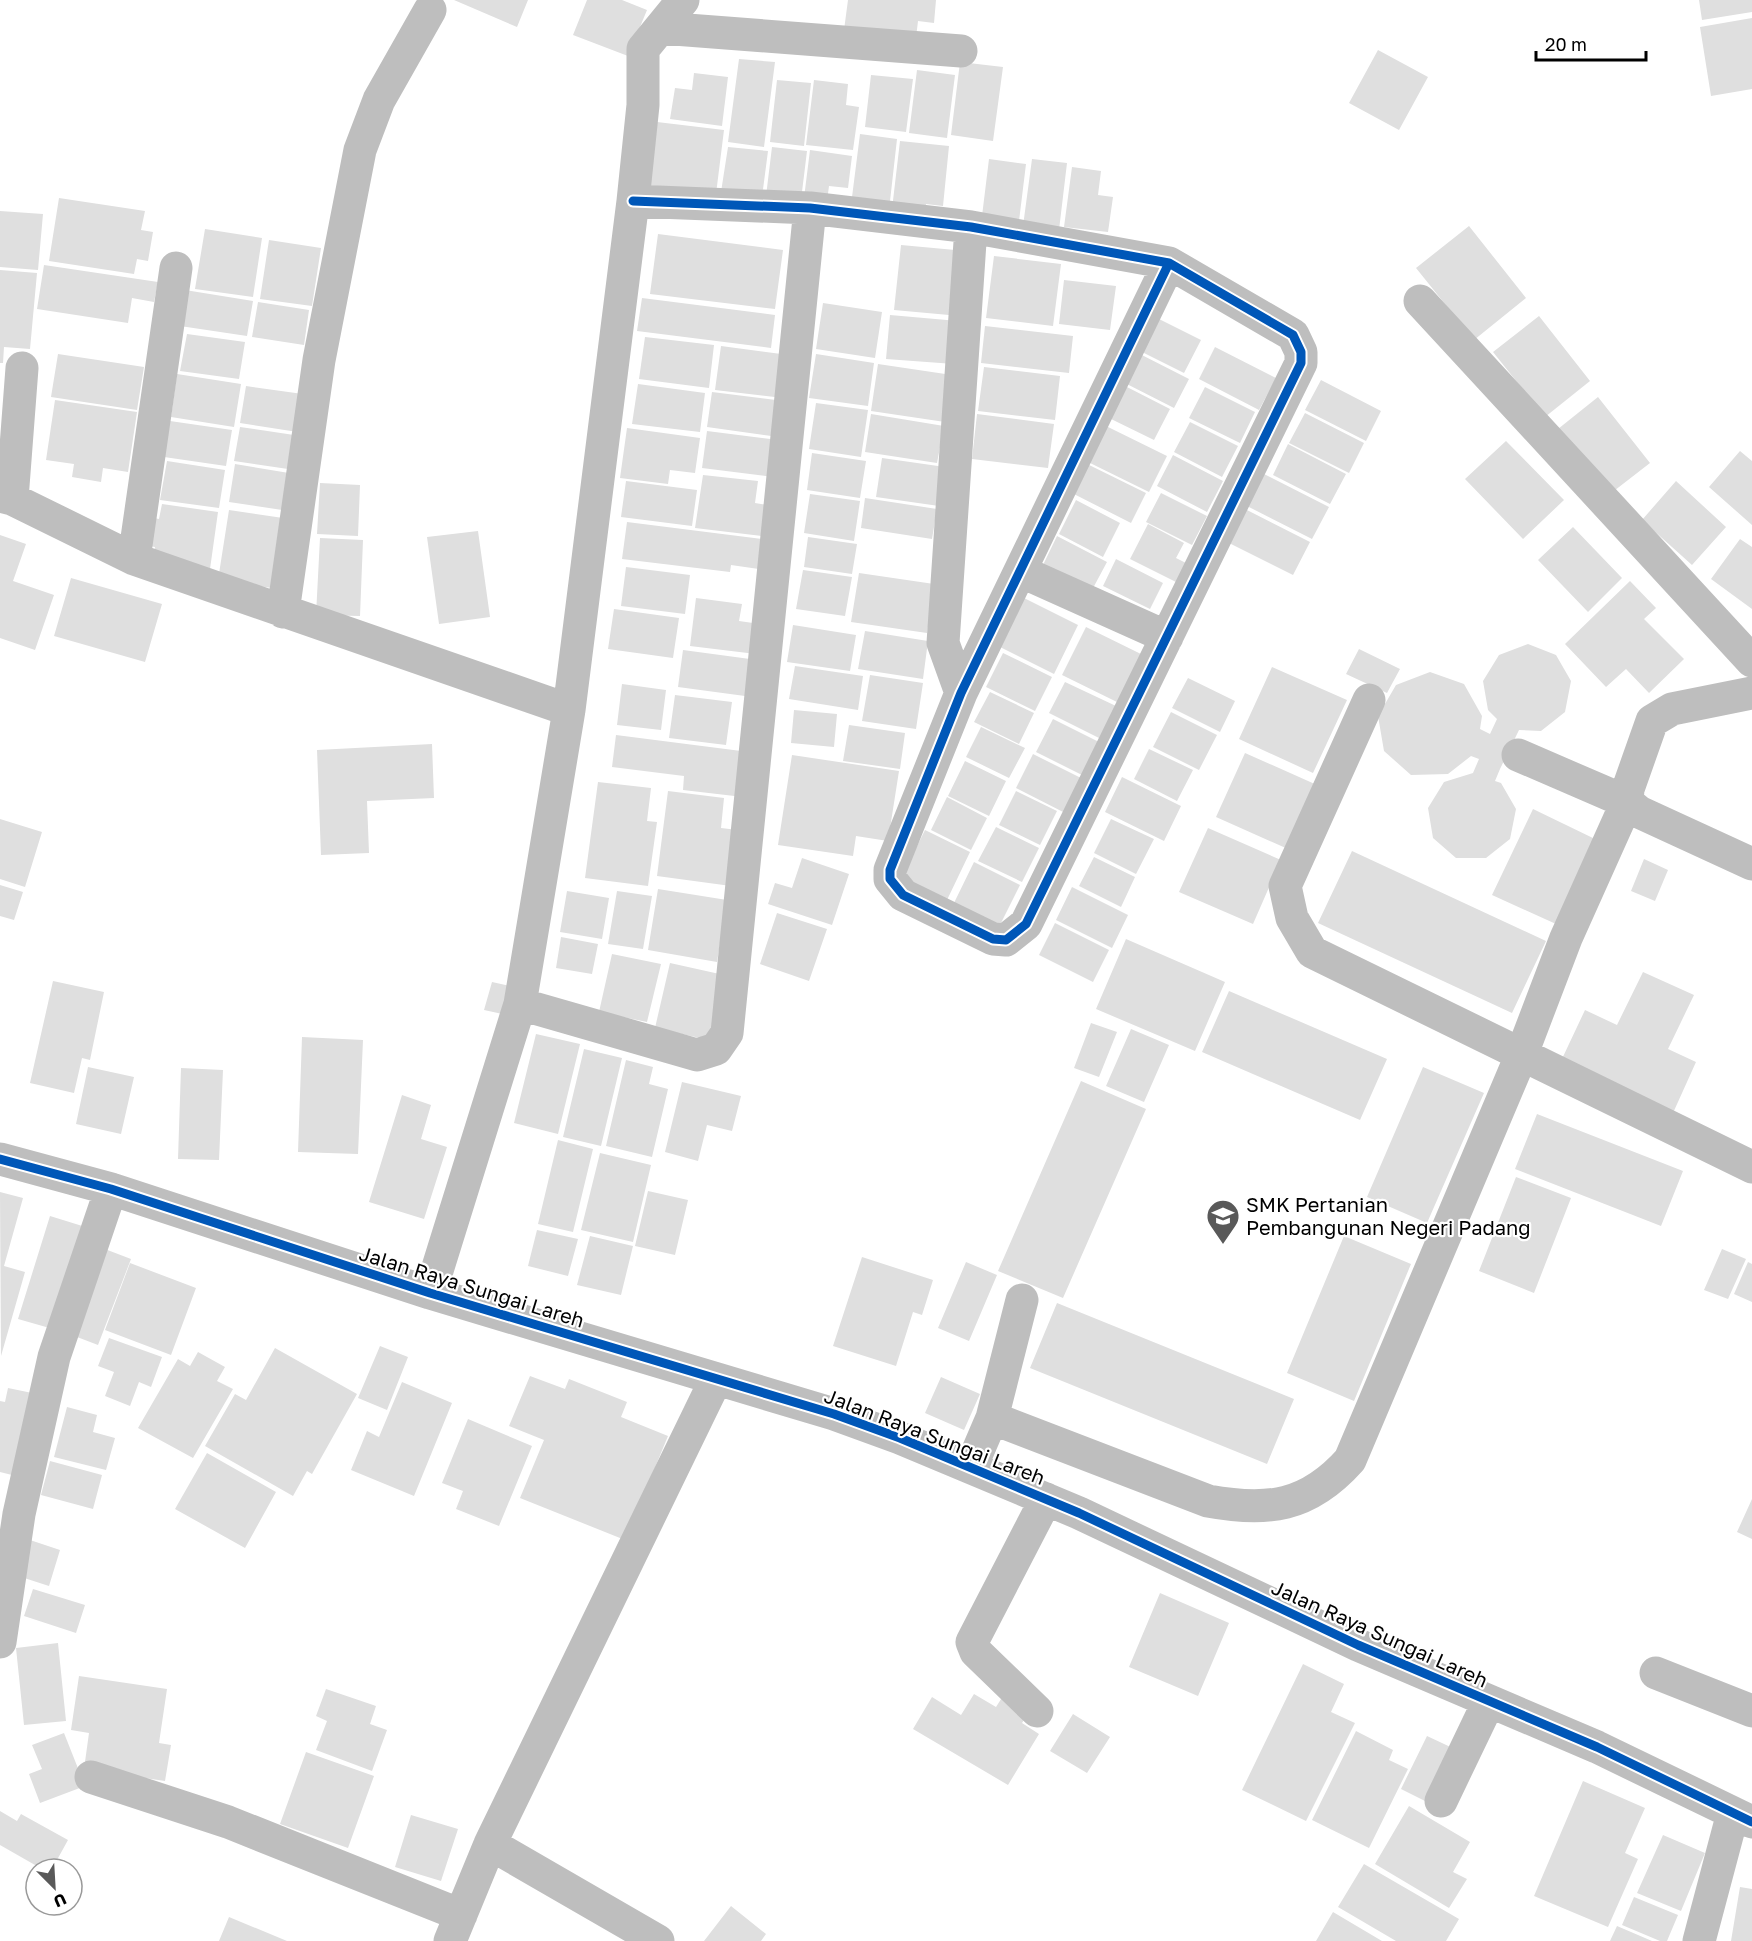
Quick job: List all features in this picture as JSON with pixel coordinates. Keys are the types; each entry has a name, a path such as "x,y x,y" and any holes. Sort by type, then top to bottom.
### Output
{"street":[{"path":"430,1293 520,1004 569,710 633,201 643,105 643,49 683,0"},
{"path":"283,612 319,360 360,150 379,100 430,10"},
{"path":"661,28 961,51"},
{"path":"633,201 810,208 971,227 1169,263 1293,335 1301,352 1301,363 1026,924 1005,940 993,939 903,895 890,879 890,870 961,693 1169,263"},
{"path":"520,1004 697,1055 716,1049 727,1033 810,208"},
{"path":"961,693 943,643 971,227"},
{"path":"134,559 176,268"},
{"path":"1420,301 1752,661"},
{"path":"22,368 6,498 134,559 569,710"},
{"path":"1020,571 1167,637"},
{"path":"992,1418 1208,1502 1242,1508 1275,1505 1307,1496 1331,1482 1350,1460 1521,1056 1566,938 1627,802 1628,789 1652,721 1672,709 1752,693"},
{"path":"1369,700 1285,886 1292,918 1312,952 1752,1167"},
{"path":"1518,755 1627,802 1639,812 1752,864"},
{"name":"Jalan Raya Sungai Lareh","path":"0,1159 111,1189 430,1293 834,1414 1046,1499 1358,1645 1597,1748 1742,1817"},
{"path":"0,1642 19,1514 54,1357 111,1189"},
{"path":"971,1467 992,1418 1022,1300"},
{"path":"91,1777 228,1822 456,1928 490,1844 716,1379"},
{"path":"1037,1711 976,1652 972,1642 1046,1499"},
{"path":"1656,1672 1752,1711"},
{"path":"1442,1801 1489,1701"},
{"path":"1699,1941 1742,1817"},
{"path":"490,1844 658,1941"}],"building":[{"path":"454,0 528,0 517,27"},
{"path":"587,0 622,0 647,10 628,56 573,35"},
{"path":"848,0 936,0 934,23 918,21 916,38 844,30"},
{"path":"1699,0 1752,0 1752,12 1702,20"},
{"path":"1752,18 1752,89 1711,96 1700,27"},
{"path":"1378,50 1428,77 1399,130 1349,103"},
{"path":"739,59 775,62 764,147 728,142"},
{"path":"960,62 1003,67 993,141 951,135"},
{"path":"917,70 955,75 947,138 909,133"},
{"path":"694,73 728,77 722,126 670,119 675,88 692,90"},
{"path":"871,75 913,79 906,132 865,127"},
{"path":"777,80 811,83 804,146 770,142"},
{"path":"814,80 848,84 846,105 859,107 853,150 806,145"},
{"path":"657,122 724,130 716,194 648,186"},
{"path":"860,134 897,139 889,210 851,205"},
{"path":"900,141 949,146 943,206 926,204 925,213 892,209"},
{"path":"728,147 768,151 762,197 721,192"},
{"path":"772,147 807,151 801,200 766,196"},
{"path":"810,150 852,156 848,188 829,186 827,201 804,198"},
{"path":"989,159 1026,164 1019,221 982,216"},
{"path":"1032,159 1067,163 1059,230 1023,226"},
{"path":"1072,167 1101,171 1098,195 1113,197 1108,232 1064,227"},
{"path":"59,198 145,211 141,230 153,232 148,261 137,259 134,274 49,261"},
{"path":"0,211 43,214 38,270 0,267"},
{"path":"1469,226 1526,298 1474,340 1416,268"},
{"path":"205,229 262,238 253,297 195,289"},
{"path":"658,234 783,250 775,309 650,294"},
{"path":"269,240 321,248 312,306 260,299"},
{"path":"901,245 966,251 960,316 894,310"},
{"path":"994,256 1061,264 1053,326 986,318"},
{"path":"44,265 158,282 154,302 132,298 128,323 37,309"},
{"path":"0,270 37,273 30,349 4,347 3,363 0,363"},
{"path":"1064,280 1116,286 1110,330 1059,324"},
{"path":"185,290 253,301 247,336 180,326"},
{"path":"642,298 775,315 771,348 637,331"},
{"path":"258,302 309,310 304,345 252,337"},
{"path":"823,303 882,312 875,358 816,349"},
{"path":"890,315 958,321 954,364 886,359"},
{"path":"1539,316 1590,381 1545,417 1493,352"},
{"path":"1155,317 1201,340 1184,373 1138,350"},
{"path":"985,326 1073,336 1069,373 981,363"},
{"path":"187,334 245,342 239,379 180,371"},
{"path":"645,337 714,345 709,388 639,379"},
{"path":"721,346 789,355 783,398 715,390"},
{"path":"1215,347 1276,378 1259,410 1199,379"},
{"path":"1132,350 1189,379 1174,408 1117,379"},
{"path":"58,354 144,367 137,410 51,397"},
{"path":"816,354 874,363 868,406 809,398"},
{"path":"878,364 952,375 945,422 871,411"},
{"path":"984,367 1060,376 1055,420 978,411"},
{"path":"177,374 241,384 234,427 171,417"},
{"path":"1321,380 1381,411 1366,441 1305,410"},
{"path":"638,384 705,393 700,432 632,424"},
{"path":"246,386 310,395 304,433 240,423"},
{"path":"1125,386 1170,409 1154,440 1109,418"},
{"path":"1205,387 1255,412 1240,443 1189,418"},
{"path":"712,392 784,401 779,437 707,427"},
{"path":"1598,397 1650,463 1610,494 1558,429"},
{"path":"55,400 137,412 128,472 103,468 101,482 72,477 74,464 46,460"},
{"path":"816,403 868,410 861,457 809,449"},
{"path":"1305,413 1364,443 1349,473 1289,443"},
{"path":"871,414 944,426 937,463 865,452"},
{"path":"977,414 1054,424 1048,468 972,459"},
{"path":"170,421 232,430 226,466 164,457"},
{"path":"1190,422 1238,446 1222,477 1174,452"},
{"path":"1106,426 1167,456 1149,492 1088,462"},
{"path":"240,427 294,435 288,469 234,461"},
{"path":"627,428 700,438 695,473 670,470 668,484 620,478"},
{"path":"707,431 779,440 774,477 702,468"},
{"path":"1506,441 1564,500 1523,539 1465,479"},
{"path":"1288,444 1346,474 1330,504 1273,475"},
{"path":"1740,451 1752,461 1752,525 1709,487"},
{"path":"812,453 866,461 860,498 807,490"},
{"path":"1173,455 1223,481 1207,512 1157,486"},
{"path":"882,458 945,467 939,506 876,497"},
{"path":"167,461 225,470 219,508 160,500"},
{"path":"1081,461 1146,493 1131,523 1066,490"},
{"path":"235,464 295,474 289,511 229,502"},
{"path":"1262,473 1329,507 1312,539 1245,505"},
{"path":"703,475 758,481 755,503 774,506 770,537 695,528"},
{"path":"626,481 697,490 692,526 621,517"},
{"path":"1676,481 1726,527 1692,565 1642,520"},
{"path":"320,483 360,485 358,536 317,534"},
{"path":"1161,493 1207,516 1192,545 1146,522"},
{"path":"810,494 860,501 854,541 804,533"},
{"path":"865,498 937,509 932,539 861,528"},
{"path":"1076,500 1120,523 1103,557 1059,534"},
{"path":"162,504 218,512 210,569 153,560 155,547 144,545 149,517 159,519"},
{"path":"1245,509 1310,542 1293,575 1227,542"},
{"path":"229,510 283,518 272,588 218,580"},
{"path":"627,522 770,540 766,570 731,565 730,572 622,559"},
{"path":"1148,524 1184,543 1176,558 1196,568 1186,587 1130,559"},
{"path":"1573,527 1622,578 1588,612 1538,560"},
{"path":"478,531 490,617 439,624 427,537"},
{"path":"0,535 26,544 13,581 54,595 35,650 0,638"},
{"path":"1057,536 1107,562 1092,590 1043,565"},
{"path":"808,537 857,544 852,574 804,567"},
{"path":"320,538 363,540 360,616 316,615"},
{"path":"1740,539 1752,547 1752,609 1711,579"},
{"path":"1116,559 1163,583 1150,609 1103,586"},
{"path":"626,567 690,575 685,614 621,606"},
{"path":"803,570 852,577 845,616 796,609"},
{"path":"859,573 934,584 927,633 851,622"},
{"path":"71,578 162,604 145,662 54,636"},
{"path":"1630,581 1656,608 1644,619 1684,659 1649,693 1626,669 1606,687 1565,644"},
{"path":"1022,597 1078,625 1054,674 998,646"},
{"path":"696,598 742,604 739,621 760,624 756,654 690,646"},
{"path":"614,609 679,618 673,658 608,649"},
{"path":"793,625 856,635 850,671 787,662"},
{"path":"1086,627 1143,655 1119,703 1062,675"},
{"path":"865,631 928,641 923,679 858,669"},
{"path":"1528,644 1556,655 1571,681 1565,712 1541,731 1519,730 1500,769 1495,781 1501,783 1516,809 1510,839 1486,858 1456,858 1433,838 1428,808 1444,782 1473,773 1479,759 1471,756 1448,774 1411,775 1384,751 1378,716 1396,685 1430,672 1464,684 1482,716 1480,729 1490,734 1497,719 1488,710 1483,681 1499,655"},
{"path":"1359,649 1400,669 1387,693 1346,674"},
{"path":"683,650 750,659 745,696 678,687"},
{"path":"1003,653 1052,677 1035,711 986,687"},
{"path":"795,666 863,676 858,710 789,699"},
{"path":"1272,667 1347,700 1313,773 1239,739"},
{"path":"870,675 923,683 916,729 862,721"},
{"path":"1188,678 1235,701 1220,732 1172,708"},
{"path":"1065,682 1116,706 1099,738 1049,713"},
{"path":"622,684 666,690 661,730 617,725"},
{"path":"990,692 1034,713 1019,744 974,722"},
{"path":"675,695 732,702 726,745 669,738"},
{"path":"794,710 837,714 834,747 791,743"},
{"path":"1171,712 1217,735 1199,770 1153,747"},
{"path":"1053,719 1099,742 1082,775 1036,752"},
{"path":"849,725 905,733 900,769 843,761"},
{"path":"981,727 1025,748 1009,778 966,757"},
{"path":"616,735 749,752 743,797 683,790 684,776 612,767"},
{"path":"432,744 434,798 367,801 369,853 321,855 317,750"},
{"path":"1149,749 1193,770 1177,801 1134,779"},
{"path":"1245,753 1317,785 1288,849 1216,817"},
{"path":"1033,754 1089,782 1071,816 1016,788"},
{"path":"792,755 899,771 888,841 856,836 853,856 778,845"},
{"path":"965,761 1006,781 989,816 948,796"},
{"path":"1122,777 1181,806 1164,841 1105,812"},
{"path":"598,782 651,788 647,821 657,822 648,886 585,878"},
{"path":"668,791 724,798 721,828 738,830 731,886 657,876"},
{"path":"1016,791 1057,811 1040,845 999,825"},
{"path":"947,797 987,818 971,850 931,830"},
{"path":"1533,809 1595,839 1556,924 1492,895"},
{"path":"0,819 42,832 25,887 0,879"},
{"path":"1111,819 1154,839 1136,874 1094,853"},
{"path":"996,827 1039,848 1022,882 978,861"},
{"path":"1208,828 1281,860 1253,924 1179,892"},
{"path":"925,830 970,852 947,900 901,878"},
{"path":"1352,851 1546,941 1512,1013 1318,923"},
{"path":"1094,857 1135,877 1121,907 1079,886"},
{"path":"802,858 849,874 832,925 768,904 775,883 792,888"},
{"path":"1644,859 1668,870 1655,901 1631,891"},
{"path":"974,862 1020,885 999,927 953,905"},
{"path":"0,885 23,892 14,920 0,916"},
{"path":"1072,887 1128,915 1112,948 1056,920"},
{"path":"658,889 727,900 717,962 648,950"},
{"path":"567,891 609,898 602,939 560,932"},
{"path":"617,891 652,896 643,949 608,944"},
{"path":"777,913 827,929 809,981 760,964"},
{"path":"1055,923 1109,950 1093,982 1039,955"},
{"path":"561,937 598,944 592,974 556,968"},
{"path":"1126,939 1225,982 1195,1051 1096,1009"},
{"path":"612,954 661,964 647,1022 599,1012"},
{"path":"670,963 724,975 709,1040 655,1028"},
{"path":"1643,972 1694,995 1668,1049 1696,1062 1673,1113 1561,1061 1585,1010 1617,1025"},
{"path":"53,981 104,992 90,1060 82,1058 74,1093 30,1083"},
{"path":"492,982 514,987 507,1015 484,1010"},
{"path":"1229,991 1387,1059 1360,1120 1202,1052"},
{"path":"1091,1023 1117,1032 1099,1077 1074,1068"},
{"path":"1131,1029 1169,1045 1144,1102 1106,1086"},
{"path":"536,1034 580,1044 558,1134 514,1123"},
{"path":"302,1037 363,1040 358,1154 298,1152"},
{"path":"584,1049 622,1058 601,1146 563,1137"},
{"path":"626,1060 653,1067 649,1084 668,1089 652,1157 606,1146"},
{"path":"88,1067 134,1077 121,1134 76,1124"},
{"path":"1423,1067 1484,1093 1427,1223 1367,1197"},
{"path":"181,1068 223,1070 219,1160 178,1159"},
{"path":"1081,1081 1146,1109 1063,1298 998,1271"},
{"path":"682,1082 741,1096 732,1131 707,1125 698,1161 665,1152"},
{"path":"402,1095 431,1105 421,1139 447,1147 424,1219 369,1202"},
{"path":"1537,1114 1683,1171 1661,1226 1515,1169"},
{"path":"558,1140 593,1149 573,1232 538,1224"},
{"path":"600,1153 651,1165 633,1242 581,1230"},
{"path":"1516,1177 1571,1198 1534,1293 1479,1271"},
{"path":"648,1191 688,1200 675,1255 635,1246"},
{"path":"0,1192 23,1198 4,1266 25,1272 1,1356"},
{"path":"50,1216 92,1229 60,1331 18,1319"},
{"path":"537,1230 578,1239 568,1276 528,1266"},
{"path":"590,1236 633,1246 621,1295 577,1285"},
{"path":"1344,1236 1411,1264 1354,1401 1287,1373"},
{"path":"97,1246 131,1259 98,1345 64,1332"},
{"path":"1722,1249 1746,1259 1728,1299 1704,1290"},
{"path":"862,1257 933,1280 922,1315 913,1312 896,1366 833,1346"},
{"path":"966,1262 997,1275 969,1341 938,1328"},
{"path":"1748,1262 1752,1264 1752,1302 1734,1294"},
{"path":"130,1263 196,1288 171,1355 105,1330"},
{"path":"1057,1303 1294,1399 1267,1464 1030,1368"},
{"path":"109,1338 162,1357 151,1387 139,1382 130,1406 105,1396 114,1372 98,1366"},
{"path":"380,1346 408,1357 387,1410 358,1398"},
{"path":"275,1348 357,1394 312,1474 307,1471 293,1496 205,1446 235,1394 246,1400"},
{"path":"198,1352 225,1367 217,1381 233,1389 193,1458 138,1428 178,1359 190,1366"},
{"path":"530,1376 565,1389 569,1379 627,1402 621,1417 668,1436 625,1540 520,1498 544,1440 509,1426"},
{"path":"941,1377 980,1394 964,1430 925,1413"},
{"path":"402,1382 452,1403 414,1496 351,1470 367,1431 379,1437"},
{"path":"8,1388 37,1394 16,1476 0,1472 0,1401 5,1402"},
{"path":"67,1407 97,1415 93,1432 115,1438 106,1470 54,1457"},
{"path":"468,1419 532,1446 499,1526 456,1509 463,1491 442,1483"},
{"path":"207,1453 276,1492 245,1548 175,1509"},
{"path":"50,1461 102,1475 93,1509 41,1495"},
{"path":"1752,1499 1752,1539 1737,1532"},
{"path":"27,1539 60,1550 49,1586 15,1575"},
{"path":"33,1589 85,1605 76,1633 24,1616"},
{"path":"1160,1593 1229,1623 1198,1696 1129,1667"},
{"path":"58,1643 66,1721 24,1725 16,1648"},
{"path":"1303,1664 1344,1684 1331,1712 1355,1723 1306,1821 1242,1790"},
{"path":"79,1676 167,1689 159,1743 171,1745 165,1781 84,1769 89,1733 71,1730"},
{"path":"326,1689 376,1706 370,1724 387,1730 372,1771 316,1750 327,1721 316,1716"},
{"path":"974,1694 996,1707 1003,1696 1029,1712 1022,1723 1039,1734 1008,1785 913,1729 932,1697 961,1715"},
{"path":"1073,1714 1110,1737 1087,1773 1050,1751"},
{"path":"1356,1731 1393,1750 1389,1760 1408,1769 1369,1848 1312,1820"},
{"path":"64,1733 85,1786 40,1803 29,1774 42,1769 32,1745"},
{"path":"1427,1736 1459,1751 1433,1805 1401,1789"},
{"path":"306,1752 374,1776 348,1848 280,1824"},
{"path":"1583,1781 1645,1808 1625,1853 1638,1859 1608,1927 1534,1896"},
{"path":"1409,1806 1470,1842 1453,1872 1467,1879 1449,1908 1375,1864"},
{"path":"0,1811 17,1821 21,1814 68,1840 59,1857 24,1859 0,1845"},
{"path":"411,1815 458,1829 441,1881 395,1867"},
{"path":"1663,1835 1705,1853 1681,1911 1637,1893"},
{"path":"1364,1864 1459,1919 1446,1941 1396,1941 1338,1907"},
{"path":"1740,1887 1752,1889 1752,1941 1731,1941"},
{"path":"1634,1897 1678,1915 1667,1941 1660,1941 1622,1925"},
{"path":"731,1906 766,1934 761,1941 704,1941"},
{"path":"1333,1912 1382,1941 1316,1941"},
{"path":"229,1917 287,1941 219,1941"},
{"path":"1617,1926 1652,1941 1610,1941"}],"cycle path":[{"path":"633,201 810,208 971,227 1169,263 1293,335 1301,352 1301,363 1026,924 1006,940 993,939 903,895 890,879 890,870 961,693 1169,263"},
{"path":"0,1159 111,1189 430,1293 834,1414 900,1438 1079,1513 1358,1645 1597,1747 1752,1822"}],"place":[{"name":"SMK Pertanian Pembangunan Negeri Padang","path":"1223,1245"}]}
